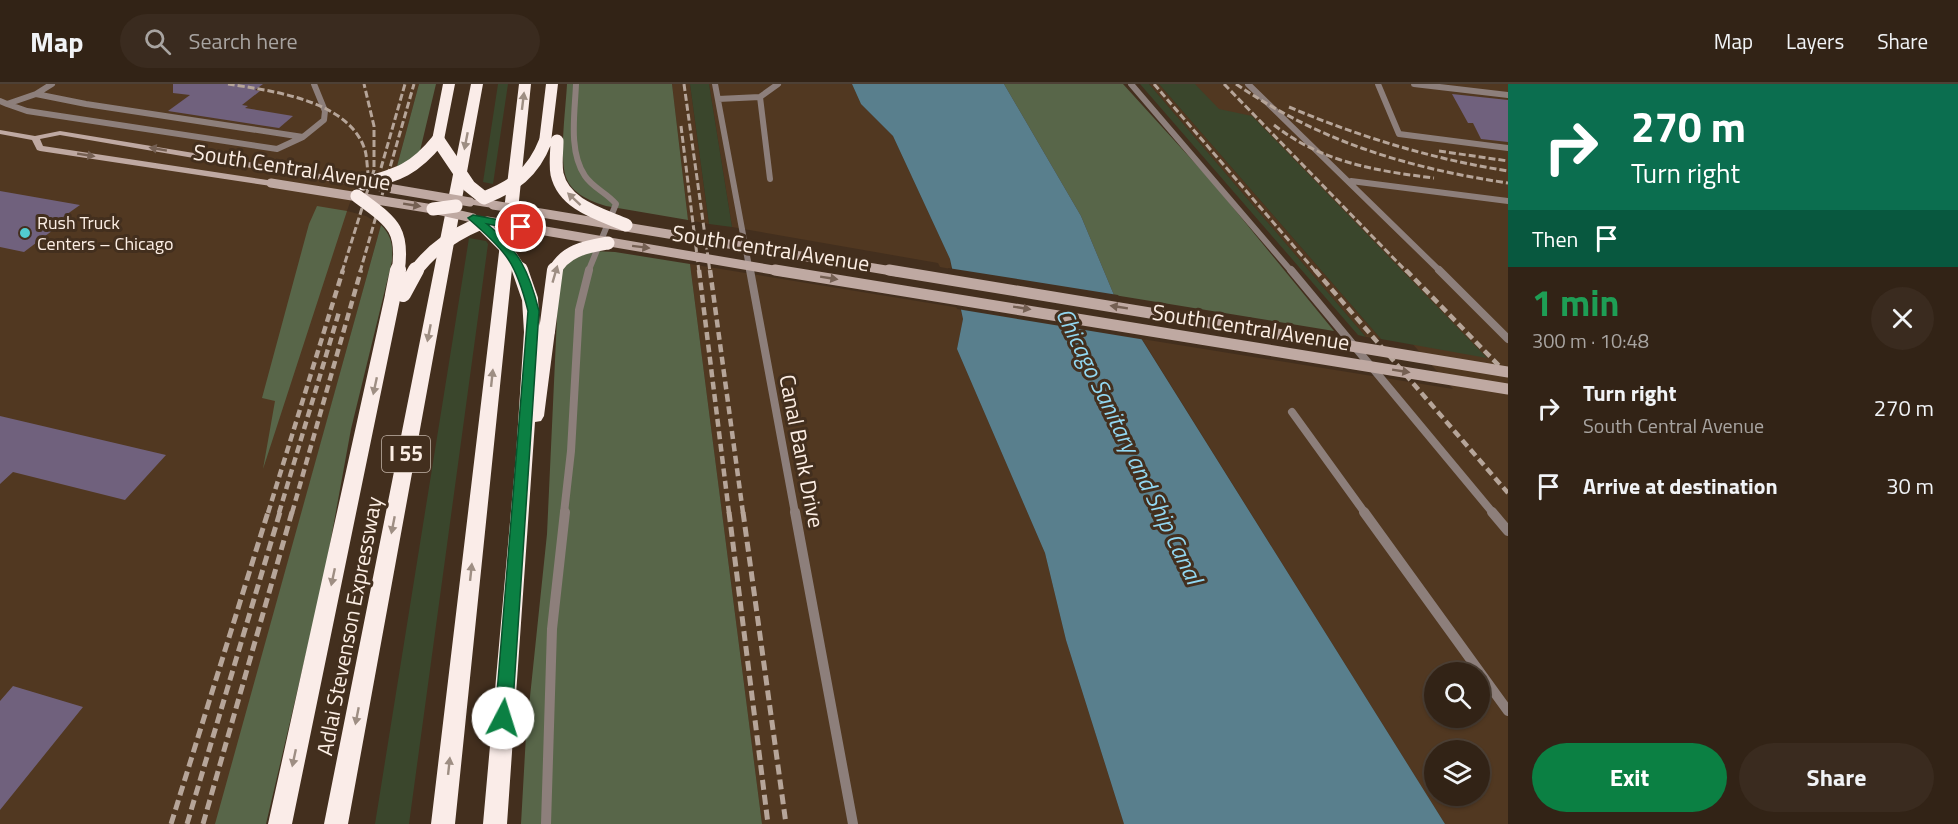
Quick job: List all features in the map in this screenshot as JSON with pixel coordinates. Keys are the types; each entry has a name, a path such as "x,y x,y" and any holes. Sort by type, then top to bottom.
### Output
{"highway":[{"path":"280,824 382,356 398,294 402,247 399,232 360,190 399,175 421,162 438,140 449,84"},
{"name":"Adlai Stevenson Expressway","path":"336,824 477,84"},
{"path":"443,824 525,84"},
{"path":"553,84 551,141 557,174 564,189 581,206 626,225"},
{"path":"438,140 469,186 521,227"},
{"path":"433,209 488,201 529,174 551,141"},
{"path":"442,198 463,204 501,241 525,279 540,332"},
{"path":"398,294 421,263 455,233 480,221 531,210"},
{"path":"495,824 525,455 537,406 540,332 553,271 560,260 571,251 584,246 608,243"}],"main road":[{"name":"South Central Avenue","path":"0,132 35,138 60,133 278,170 480,221 1508,389"},
{"name":"South Central Avenue","path":"35,138 40,148 271,183 442,198"},
{"name":"South Central Avenue","path":"488,201 1508,372"}],"lane":[{"path":"3,102 36,94 52,84"},
{"path":"3,102 27,111 277,149 303,137 324,120 325,111 314,84"},
{"path":"546,824 546,740 552,629 572,440 579,310 587,275 616,204 612,196 597,188 585,176 576,154 576,84"},
{"name":"Canal Bank Drive","path":"715,84 853,824"},
{"path":"718,99 760,97 778,84"},
{"path":"1131,84 1220,186 1508,531"},
{"path":"1248,84 1350,181 1508,339"},
{"path":"1378,84 1400,134 1508,148"},
{"path":"1414,84 1508,95"},
{"path":"36,94 303,137"},
{"path":"760,97 770,179"},
{"path":"1350,181 1508,201"},
{"path":"1292,412 1508,711"}],"shaded area":[{"path":"0,84 419,84 396,170 383,173 361,171 347,211 366,216 381,225 216,824 0,824"},
{"path":"672,84 690,84 709,224 688,220"},
{"path":"709,84 852,84 861,104 893,136 950,259 951,269 940,267 938,263 732,227"},
{"path":"1149,84 1159,84 1381,339 1366,337"},
{"path":"1179,84 1508,84 1508,824 1445,824 1434,806 1490,806 1490,740 1424,740 1424,790 1142,339 1453,389"},
{"path":"690,264 960,308 963,319 957,349 1045,553 1066,640 1124,824 762,824"}],"green space":[{"path":"419,84 436,84 419,155 396,170"},
{"path":"498,84 508,84 493,184 483,182"},
{"path":"567,84 672,84 688,220 606,206 588,199 573,188 566,177 563,158"},
{"path":"690,84 709,84 732,227 709,224"},
{"path":"1004,84 1123,84 1213,183 1334,331 1114,295 1081,216"},
{"path":"1140,84 1149,84 1366,337 1358,335"},
{"path":"1159,84 1195,84 1219,109 1252,116 1487,358 1381,339"},
{"path":"317,206 347,211 263,469 275,401 262,398 309,224"},
{"path":"381,225 388,233 391,242 392,261 351,429 324,577 266,824 215,824"},
{"path":"469,238 486,241 488,244 409,824 375,824"},
{"path":"593,251 615,252 690,264 762,824 521,824 526,735 547,534 559,274 573,259"}],"water":[{"name":"Chicago Sanitary and Ship Canal","path":"852,84 1004,84 1081,216 1114,295 1424,790 1424,806 1434,806 1445,824 1124,824 1066,640 1045,553 957,349 963,319 950,259 893,136 861,104"}],"pier":[{"path":"948,268 1118,295 1146,340 957,309"}],"building":[{"path":"173,84 263,84 255,90 260,91 242,105 248,106 245,108 293,116 279,128 168,111 190,95 173,93"},
{"path":"1452,94 1508,100 1508,142 1481,139 1473,123 1468,123"},
{"name":"Rush Truck Centers – Chicago","path":"0,191 80,205 63,217 69,218 24,252 0,247"},
{"path":"0,416 166,455 125,500 13,472 0,484"},
{"path":"13,686 83,707 0,810 0,701"}],"railway":[{"path":"228,84 286,95 326,109 343,120 356,133 365,150 368,173"},
{"path":"342,272 374,170 374,126 364,84"},
{"path":"381,168 405,84"},
{"path":"360,272 414,84"},
{"path":"684,84 710,272"},
{"path":"1154,84 1316,272"},
{"path":"1224,84 1407,272"},
{"path":"1236,84 1300,122 1366,150 1435,169 1508,183"},
{"path":"1289,107 1397,146 1508,171"},
{"path":"1274,125 1311,148 1350,163 1434,178"},
{"path":"681,126 699,272"},
{"path":"1439,151 1508,161"},
{"path":"268,513 343,270"},
{"path":"292,513 361,270"},
{"path":"699,270 729,513"},
{"path":"710,270 743,513"},
{"path":"1315,270 1508,493"},
{"path":"1406,270 1508,375"},
{"path":"279,513 339,312"},
{"path":"171,824 268,512"},
{"path":"187,824 280,512"},
{"path":"203,824 292,512"},
{"path":"729,512 768,824"},
{"path":"743,512 786,824"}],"place":[{"name":"Rush Truck Centers – Chicago","path":"25,233"}],"route":[{"path":"503,718 525,455 527,389 534,311 525,279 509,251 501,241 473,218 521,227"}]}
